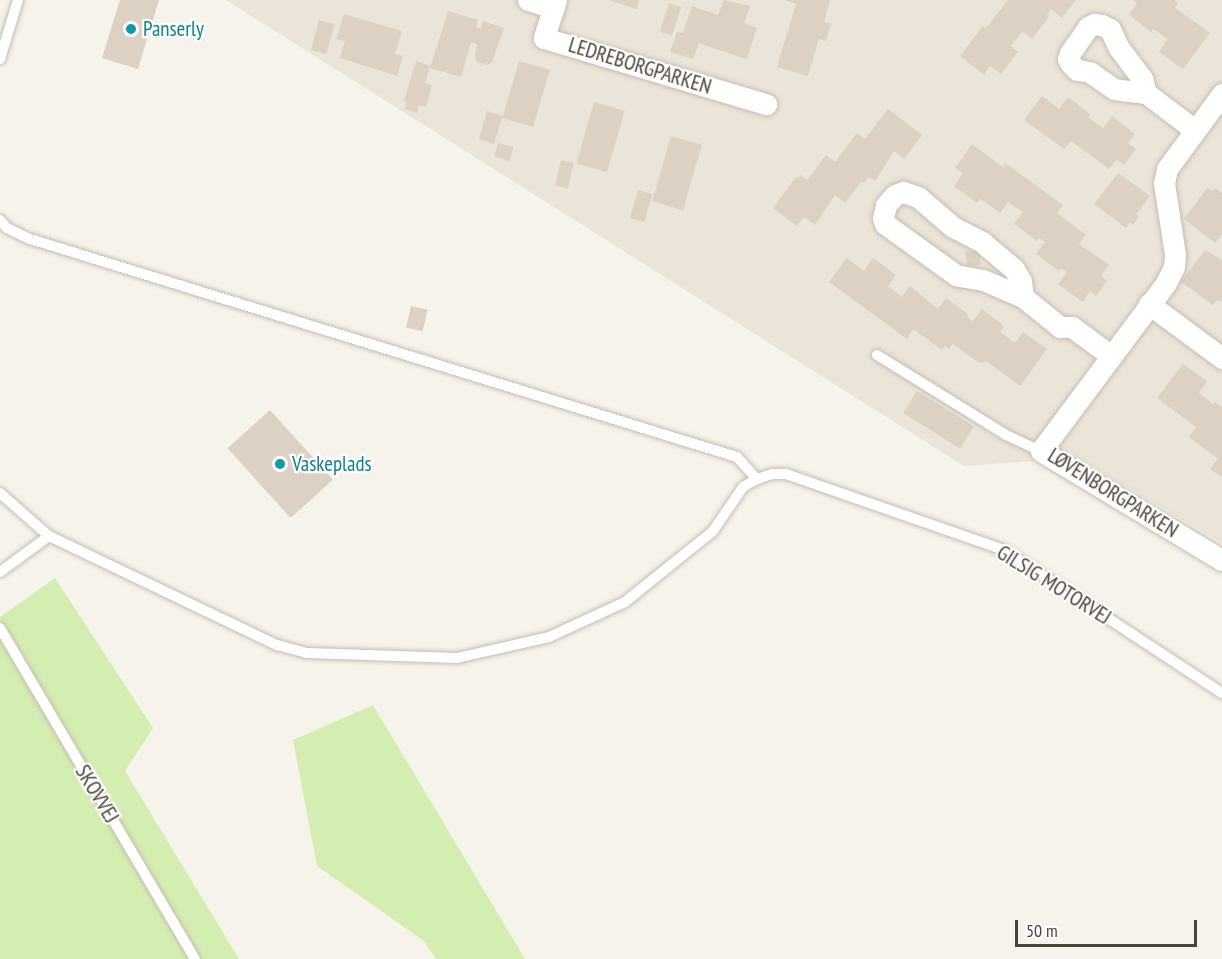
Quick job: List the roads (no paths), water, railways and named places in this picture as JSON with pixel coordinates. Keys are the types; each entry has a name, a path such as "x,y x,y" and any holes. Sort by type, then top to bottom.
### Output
{"street":[{"name":"LEDREBORGPARKEN","path":"528,0 555,4 544,38 766,104"},
{"path":"1146,93 1195,130"},
{"name":"LØVENBORGPARKEN","path":"1222,94 1167,169 1164,183 1175,255 1174,267 1166,283 1110,355 1041,451 1222,560"},
{"path":"1023,297 1021,281 1014,268 982,242 953,227 918,197 903,192 895,195 886,205 883,218 885,224 956,275 983,280 1023,297 1060,327 1072,327 1110,355"},
{"path":"1149,304 1222,358"}],"lane":[{"path":"0,59 18,0"},
{"path":"0,220 7,228 30,239 736,457 757,479 743,487 713,531 625,602 549,637 457,658 307,653 277,645 49,536 0,493"},
{"path":"877,355 1006,435 1041,451"},
{"name":"GILSIG MOTORVEJ","path":"757,479 779,474 805,478 1004,550 1222,693"},
{"path":"0,572 49,536"},
{"name":"SKOVVEJ","path":"0,628 195,959"}],"place":[{"name":"Panserly","path":"131,29"},
{"name":"Vaskeplads","path":"280,464"}]}
